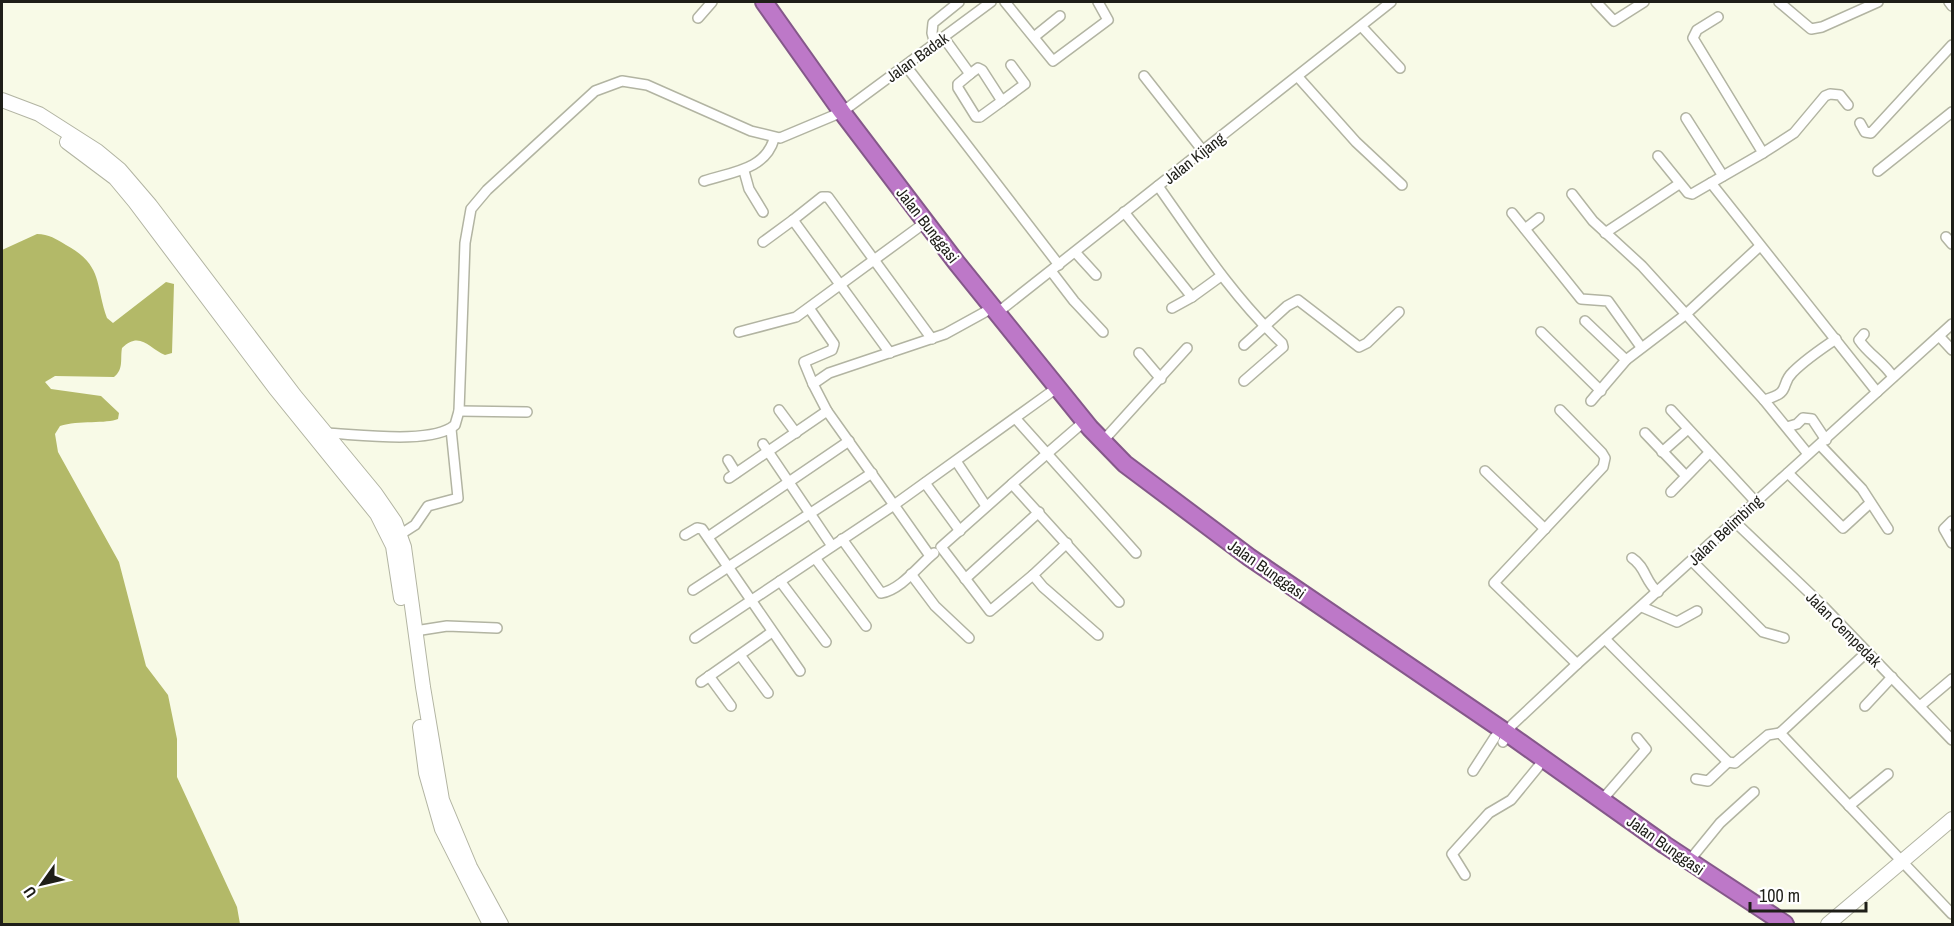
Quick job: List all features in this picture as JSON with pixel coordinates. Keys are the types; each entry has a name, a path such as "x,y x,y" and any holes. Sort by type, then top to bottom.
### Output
{"highway":[{"path":"754,2 839,113"},
{"path":"764,2 839,113"},
{"name":"Jalan Bunggasi","path":"839,113 919,227 1038,370 1102,442 1180,514"},
{"name":"Jalan Bunggasi","path":"839,113 991,312"},
{"name":"Jalan Bunggasi","path":"1038,370 1051,392 1120,470 1246,561 1502,737 1602,800 1662,849 1689,861 1785,924"},
{"name":"Jalan Bunggasi","path":"1502,737 1538,767 1662,849 1765,924"}],"street":[{"path":"698,18 712,2"},
{"path":"935,44 932,33 933,23 959,2"},
{"path":"971,2 978,12"},
{"name":"Jalan Badak","path":"774,139 796,133 839,113 991,2"},
{"path":"1005,2 1053,62 1108,20 1108,16 1098,2"},
{"name":"Jalan Kijang","path":"813,384 829,373 932,339 991,312 1076,252 1391,2"},
{"path":"1596,2 1611,19 1616,21 1644,2"},
{"path":"1779,2 1811,29 1822,27 1878,2"},
{"path":"1949,2 1953,6"},
{"path":"1034,38 1060,16"},
{"path":"1718,17 1697,30 1692,38 1763,153"},
{"path":"1362,27 1400,68"},
{"path":"944,38 970,74"},
{"path":"1860,123 1865,132 1871,133 1953,45"},
{"path":"1002,101 981,69 970,74 960,82 957,88 976,117 980,117 1002,101 1025,84 1011,65"},
{"path":"906,66 1055,268 1074,301 1103,332"},
{"path":"1144,76 1203,151"},
{"path":"1298,77 1356,142 1402,185"},
{"path":"326,433 426,435 451,429 457,422 465,243 471,209 487,190 595,91 622,81 647,86 774,139 765,156 744,171 704,181"},
{"path":"1658,156 1679,184 1692,194 1794,133 1830,93 1840,95 1848,105"},
{"path":"12,108 39,114 97,151 120,170 143,204 356,487 389,536 397,570 432,799 448,843 490,924"},
{"path":"1878,171 1953,112"},
{"path":"1686,118 1722,176"},
{"path":"744,171 749,189 763,213"},
{"path":"1711,183 1877,392"},
{"path":"1605,233 1679,184"},
{"path":"1158,186 1221,276 1264,326 1282,343 1283,347 1244,381"},
{"path":"1572,194 1605,233 1642,266 1764,400 1808,454"},
{"path":"763,242 827,196 932,339"},
{"path":"1124,212 1192,297"},
{"path":"1512,213 1581,299 1608,301 1641,347"},
{"path":"1526,230 1539,218"},
{"path":"793,220 890,353"},
{"path":"739,332 792,319 919,227"},
{"path":"1591,401 1626,360 1685,315 1760,246"},
{"path":"1076,252 1096,275"},
{"path":"1172,308 1221,276"},
{"path":"1244,345 1287,306 1300,300 1360,347 1399,312"},
{"path":"809,308 834,344 832,351 804,362 813,384 827,411 930,556"},
{"path":"1585,321 1626,360"},
{"name":"Jalan Belimbing","path":"1473,771 1512,725 1577,664 1953,324"},
{"path":"1541,332 1601,391"},
{"path":"1864,334 1859,340 1869,354 1887,367 1893,377"},
{"path":"1940,336 1953,350"},
{"path":"1764,400 1779,396 1788,385 1790,374 1836,339"},
{"path":"1102,442 1187,348"},
{"path":"1139,353 1161,379"},
{"path":"695,638 894,505 1051,392"},
{"path":"291,400 326,433 375,493 401,534 442,800 465,856 501,924"},
{"path":"779,410 796,433"},
{"path":"1560,410 1602,453 1605,461 1603,467 1494,583 1577,664"},
{"path":"1671,410 1755,501"},
{"path":"459,411 527,412"},
{"path":"728,460 733,476 765,448 796,433 827,411"},
{"path":"1786,427 1797,424 1803,418 1812,419 1823,442 1862,489 1888,529"},
{"path":"1016,419 1136,553"},
{"path":"842,539 881,592 889,590 911,574 1079,426"},
{"path":"401,534 416,525 428,507 458,498 451,429"},
{"path":"1662,452 1688,429"},
{"path":"1645,433 1686,476"},
{"path":"708,537 849,441"},
{"path":"765,448 832,546"},
{"path":"1671,492 1709,453"},
{"path":"956,461 986,506"},
{"path":"1485,471 1545,529"},
{"path":"693,590 872,472"},
{"path":"1788,473 1843,528 1868,505"},
{"path":"925,483 960,531"},
{"path":"1012,484 1119,602"},
{"path":"965,579 1038,512"},
{"name":"Jalan Cempedak","path":"1734,521 1953,740"},
{"path":"1953,521 1944,529 1953,543"},
{"path":"685,535 698,528 708,537 750,602 800,671"},
{"path":"990,611 1067,543"},
{"path":"941,548 998,620"},
{"path":"814,558 866,626"},
{"path":"1632,558 1641,565 1648,583 1658,592"},
{"path":"1692,561 1762,632 1784,638"},
{"path":"911,574 935,606 969,639"},
{"path":"1033,575 1043,587 1098,635"},
{"path":"780,581 826,642"},
{"path":"1642,607 1677,622 1697,611"},
{"path":"415,631 447,626 497,628"},
{"path":"731,706 705,679 772,632"},
{"path":"1605,639 1728,762 1736,763 1768,735 1780,733 1867,652"},
{"path":"740,655 768,693"},
{"path":"1866,705 1892,677"},
{"path":"1920,706 1953,679"},
{"path":"1780,733 1953,914"},
{"path":"1602,800 1646,749 1637,738"},
{"path":"1696,779 1708,781 1728,762"},
{"path":"1465,875 1452,857 1455,850 1489,813 1511,800 1538,767"},
{"path":"1849,806 1888,774"},
{"path":"1689,861 1720,823 1754,792"},
{"path":"1828,924 1953,819"}],"shaded area":[{"path":"37,234 56,239 78,252 86,260 96,276 107,318 113,323 166,282 174,284 172,353 165,355 145,342 134,341 122,348 120,367 114,377 55,376 45,382 51,389 101,396 119,413 118,419 60,426 55,434 58,452 119,562 146,666 168,695 177,739 177,777 237,907 240,924 2,924 2,250"}]}
